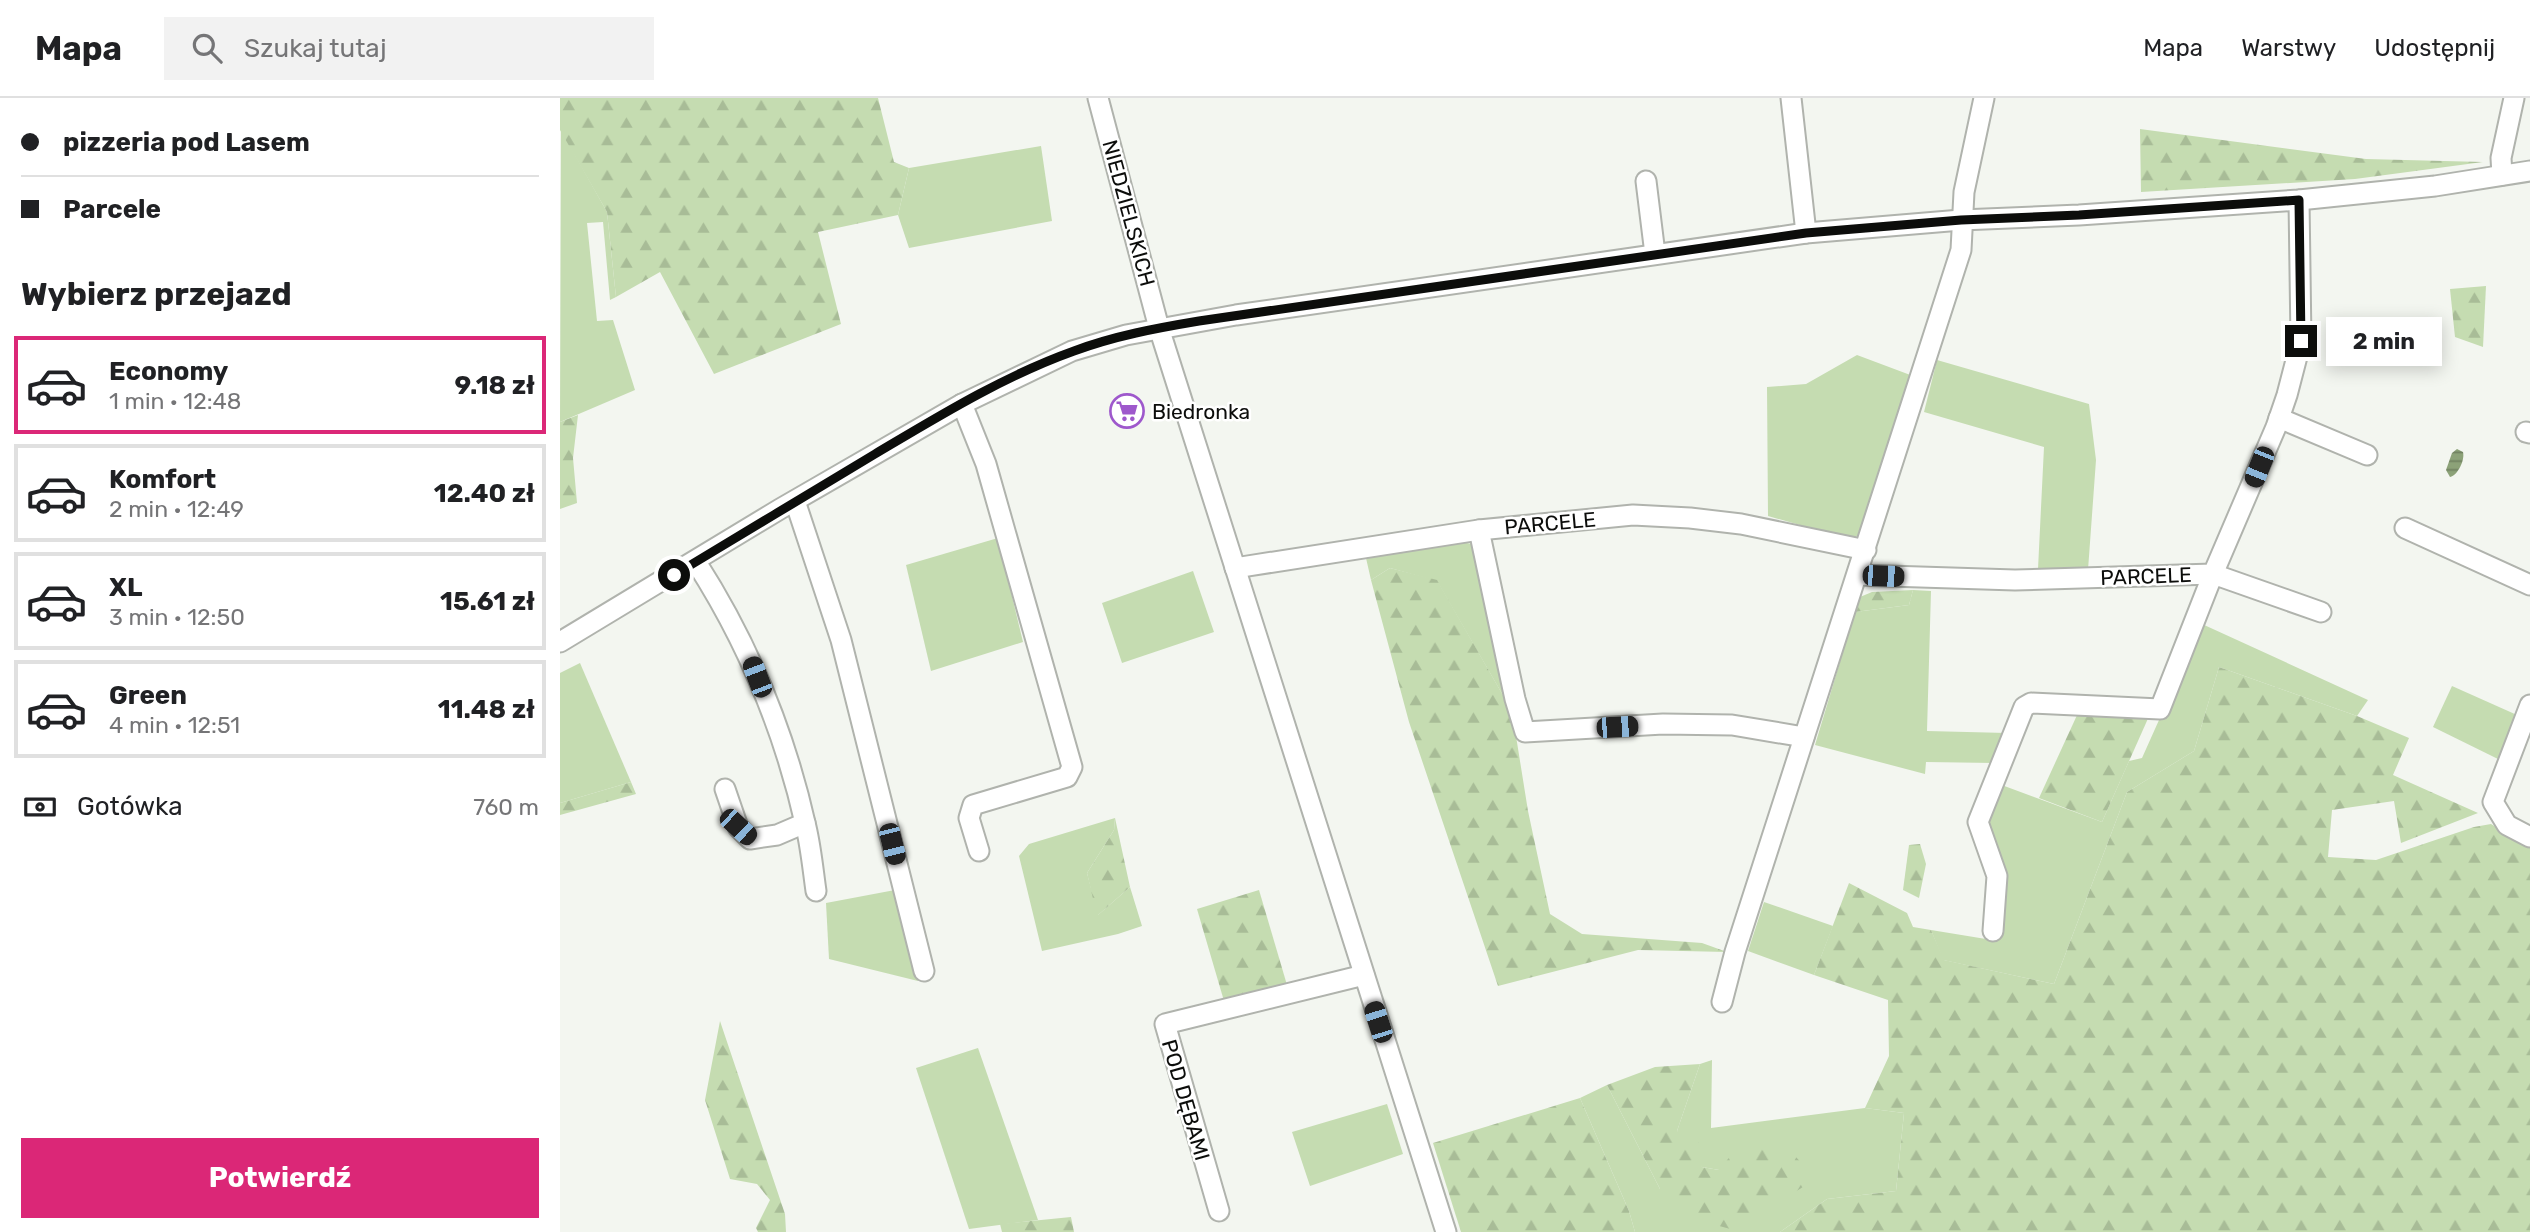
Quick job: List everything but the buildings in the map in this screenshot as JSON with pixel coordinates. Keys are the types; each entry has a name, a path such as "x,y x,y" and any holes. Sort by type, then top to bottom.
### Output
{"street":[{"name":"NIEDZIELSKICH","path":"1098,98 1159,328 1446,1232"},
{"path":"1791,98 1806,233"},
{"path":"1721,1002 1961,250 1964,192 1984,98"},
{"path":"2501,175 2501,158 2514,98"},
{"path":"560,642 962,404 1072,351 1159,328 1806,233 1961,220 2299,200 2435,186 2530,171"},
{"path":"1646,181 1655,254"},
{"name":"PARCELE","path":"1857,575 2015,580 2213,574 2279,418 2301,341 2299,200"},
{"path":"962,404 986,464 1072,767 1067,777 973,805 969,818 979,851"},
{"path":"2279,418 2367,455"},
{"path":"795,501 841,640 924,971"},
{"name":"PARCELE","path":"1235,568 1479,530 1633,515 1741,524 1866,550"},
{"path":"2406,528 2530,585"},
{"path":"1479,530 1515,699 1525,733 1663,724 1732,725 1804,737"},
{"path":"696,562 750,658 785,746 805,823 816,891"},
{"path":"1993,931 1997,876 1978,822 2024,707 2031,703 2160,709 2213,574 2321,612"},
{"path":"2530,705 2493,802 2507,825 2530,837"},
{"path":"725,789 738,827 750,839 777,835 805,823"},
{"name":"POD DĘBAMI","path":"1219,1212 1165,1024 1364,975"}],"green space":[{"path":"560,98 878,98 894,162 909,168 898,215 818,232 841,324 714,374 660,272 616,297 607,212 560,130"},
{"path":"2140,129 2366,159 2483,162 2355,179 2141,192"},
{"path":"561,130 607,212 616,297 610,300 603,222 587,223 597,321 613,320 635,390 560,422"},
{"path":"1041,146 1052,221 909,248 898,215 909,168"},
{"path":"2486,286 2483,347 2455,337 2450,289"},
{"path":"1857,355 1913,376 1860,535 1849,539 1768,516 1767,387 1806,384"},
{"path":"1937,360 2089,404 2096,460 2088,570 2038,569 2044,447 1924,412"},
{"path":"578,415 573,458 577,503 560,509 560,422"},
{"path":"998,538 1023,642 931,671 906,565"},
{"path":"1462,542 1472,544 1512,711 1437,581 1390,568 1371,580 1366,558"},
{"path":"1390,568 1437,580 1512,711 1528,811 1550,914 1582,934 1702,943 1727,952 1638,950 1498,986 1409,722 1371,580"},
{"path":"1193,571 1214,632 1122,663 1102,603"},
{"path":"1913,590 1931,591 1927,731 2007,733 1994,763 1926,762 1925,774 1815,745 1855,612 1909,605"},
{"path":"1913,590 1909,605 1855,612 1860,597 1872,592"},
{"path":"2202,624 2368,700 2357,716 2219,667 2194,751 2127,792 2054,984 1943,960 1931,930 1992,940 1999,922 2007,872 1985,821 1999,784 2102,822 2129,761 2142,758"},
{"path":"580,663 631,782 560,803 560,673"},
{"path":"2219,667 2357,716 2409,738 2393,775 2478,813 2401,843 2394,801 2332,810 2328,857 2376,860 2474,827 2491,824 2530,848 2530,1232 1780,1232 1827,1199 1896,1191 1904,1113 1865,1108 1889,1056 1888,1000 1814,975 1849,883 1907,913 1913,927 1931,930 1944,960 2054,984 2127,792 2194,751"},
{"path":"2452,686 2517,715 2500,760 2433,727"},
{"path":"2078,713 2150,714 2102,822 2039,798"},
{"path":"631,782 636,794 560,815 560,803"},
{"path":"1115,818 1114,830 1087,873 1098,915 1130,887 1142,926 1042,951 1019,856 1029,844"},
{"path":"1115,818 1130,887 1097,916 1087,873 1114,830"},
{"path":"1920,844 1926,864 1919,898 1903,890 1909,845"},
{"path":"895,890 918,981 829,959 826,903"},
{"path":"1259,890 1287,985 1224,1001 1197,909"},
{"path":"1764,902 1833,926 1814,975 1748,951"},
{"path":"720,1021 785,1214 786,1232 758,1232 756,1228 770,1200 757,1184 730,1179 705,1100"},
{"path":"978,1048 1038,1220 969,1229 916,1068"},
{"path":"1712,1060 1711,1128 1865,1108 1904,1113 1896,1191 1827,1199 1780,1232 1635,1232 1629,1211 1580,1098 1607,1085 1660,1189 1719,1170 1702,1167 1677,1131 1700,1064"},
{"path":"1700,1064 1677,1131 1698,1141 1702,1167 1719,1170 1741,1143 1786,1146 1805,1167 1803,1187 1734,1230 1701,1221 1660,1189 1607,1085 1655,1067"},
{"path":"1580,1098 1629,1211 1635,1232 1461,1232 1433,1143"},
{"path":"1387,1104 1403,1154 1310,1186 1292,1132"},
{"path":"1071,1217 1074,1232 1002,1232 1000,1224"}],"shaded area":[{"path":"2457,449 2463,452 2463,459 2458,470 2450,477 2446,470 2452,453"}],"place":[{"name":"Biedronka","path":"1127,411"}],"route":[{"path":"674,575 912,432 1004,382 1072,351 1126,335 1199,321 1709,246 1878,226 2299,200 2301,341"}]}
